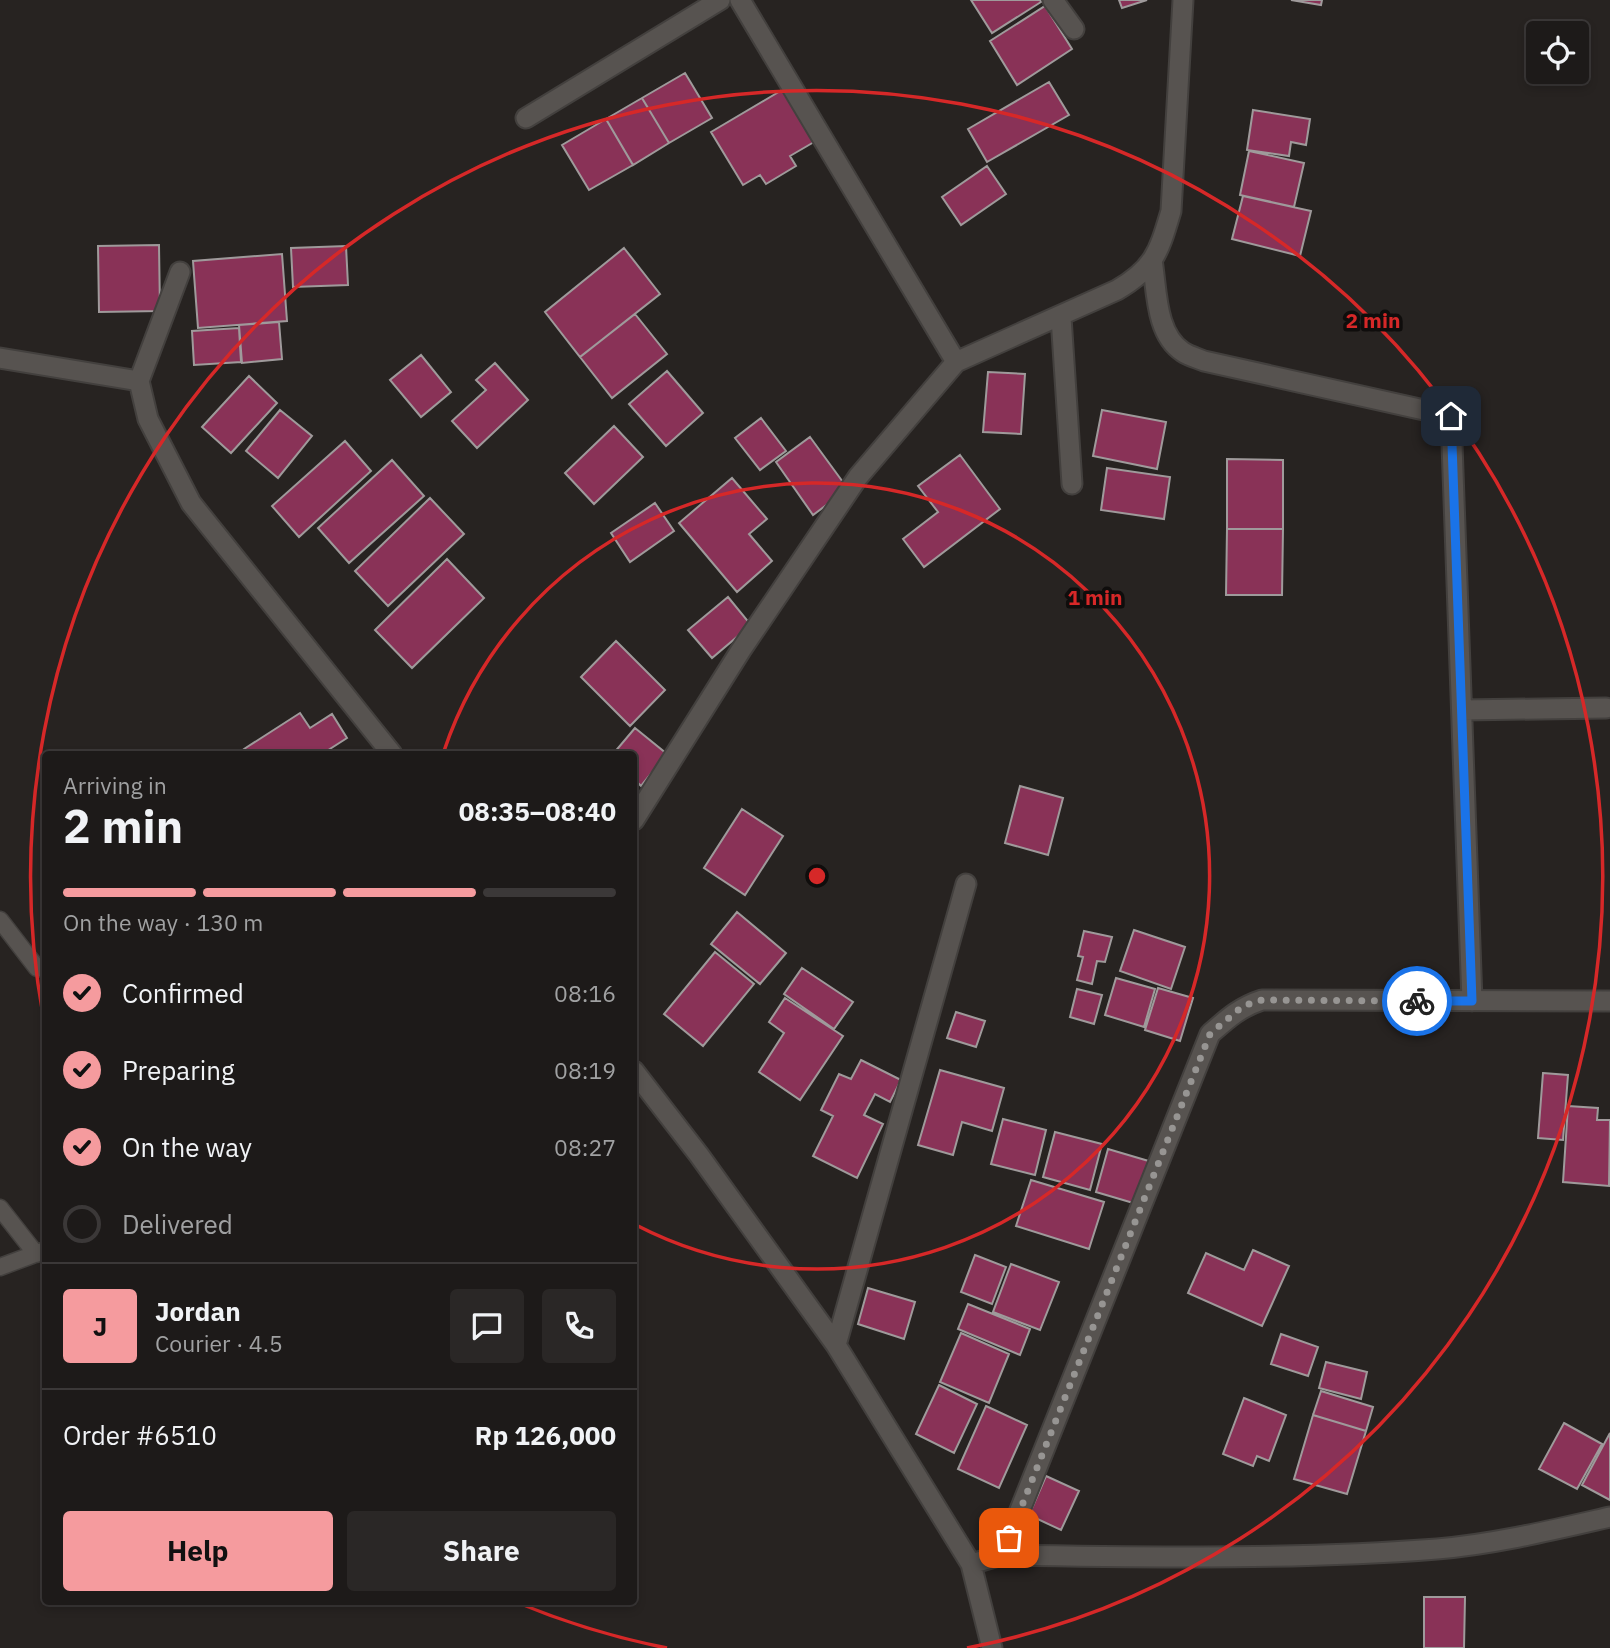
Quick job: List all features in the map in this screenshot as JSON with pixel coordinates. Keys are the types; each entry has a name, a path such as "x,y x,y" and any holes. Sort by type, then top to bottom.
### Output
{"street":[{"path":"526,118 720,0"},
{"path":"740,0 957,362"},
{"path":"1053,0 1074,29"},
{"path":"637,815 741,650 858,477 957,362 1061,317 1137,278 1152,260 1171,211 1183,0"},
{"path":"1152,260 1162,324 1182,352 1204,360 1451,416 1472,1001"},
{"path":"180,272 139,381 148,419 191,503 391,751"},
{"path":"1061,317 1072,484"},
{"path":"0,358 139,381"},
{"path":"1462,710 1606,708"},
{"path":"836,1345 966,884"},
{"path":"1002,1555 1210,1034 1243,1006 1262,1000 1610,1001"},
{"path":"637,1075 699,1154 836,1345 971,1564 992,1648"},
{"path":"971,1564 1002,1555 1234,1557 1439,1549 1521,1536 1610,1517"}],"lane":[{"path":"0,920 37,968 42,969"},
{"path":"0,1208 41,1252 0,1267"}],"building":[{"path":"971,0 1040,0 1041,2 992,33"},
{"path":"1119,0 1147,0 1122,8"},
{"path":"1291,0 1322,0 1321,5"},
{"path":"1045,6 1072,49 1017,85 990,41"},
{"path":"685,73 712,118 669,143 642,98"},
{"path":"1049,82 1069,115 987,162 968,129"},
{"path":"782,90 814,142 790,156 796,166 766,184 760,175 743,185 711,132"},
{"path":"642,98 669,143 633,165 606,119"},
{"path":"1253,110 1310,119 1306,145 1291,142 1289,156 1247,150"},
{"path":"606,119 633,165 589,190 562,145"},
{"path":"1249,151 1304,163 1294,207 1240,195"},
{"path":"987,166 1006,194 961,225 942,197"},
{"path":"1243,196 1311,211 1300,256 1232,239"},
{"path":"159,245 160,311 99,312 98,246"},
{"path":"346,246 348,285 293,287 291,248"},
{"path":"624,248 660,294 580,357 545,312"},
{"path":"282,254 287,321 198,328 193,261"},
{"path":"635,314 667,354 612,398 580,357"},
{"path":"279,322 282,359 242,363 239,325"},
{"path":"239,328 241,362 194,365 192,331"},
{"path":"421,355 451,392 421,417 390,380"},
{"path":"495,363 528,400 477,448 452,421 486,390 476,380"},
{"path":"667,371 703,413 666,446 629,404"},
{"path":"988,372 1025,374 1021,434 983,432"},
{"path":"249,376 277,403 231,453 202,427"},
{"path":"280,410 312,436 278,478 246,451"},
{"path":"1102,410 1166,422 1157,469 1093,456"},
{"path":"761,418 786,451 760,470 735,438"},
{"path":"614,426 643,457 594,504 565,473"},
{"path":"810,437 848,489 813,515 776,462"},
{"path":"345,441 371,471 299,537 272,506"},
{"path":"960,455 1000,509 924,567 903,539 938,512 918,486"},
{"path":"1227,459 1283,460 1283,529 1227,529"},
{"path":"392,460 424,496 349,563 318,528"},
{"path":"1107,468 1170,477 1164,519 1101,510"},
{"path":"732,478 767,519 749,534 772,561 737,592 679,523"},
{"path":"430,498 464,534 388,606 355,571"},
{"path":"655,503 674,531 630,562 611,533"},
{"path":"1227,529 1283,529 1282,595 1226,595"},
{"path":"447,559 484,598 412,668 375,630"},
{"path":"728,597 751,625 712,658 688,630"},
{"path":"616,641 665,690 630,726 581,677"},
{"path":"300,713 310,728 332,714 347,738 327,751 244,749"},
{"path":"635,728 667,754 641,786 637,782 637,751 616,751"},
{"path":"1020,786 1063,798 1048,855 1005,843"},
{"path":"742,809 783,836 745,895 704,868"},
{"path":"737,912 786,953 760,984 711,944"},
{"path":"1134,930 1185,947 1171,989 1120,971"},
{"path":"1084,931 1112,937 1105,962 1097,961 1092,984 1077,980 1083,957 1078,956"},
{"path":"715,952 754,984 703,1046 664,1014"},
{"path":"802,968 853,1002 834,1029 784,994"},
{"path":"1116,978 1155,989 1144,1027 1105,1015"},
{"path":"1158,988 1193,998 1180,1041 1145,1030"},
{"path":"1077,989 1102,995 1094,1024 1070,1017"},
{"path":"785,998 843,1036 800,1100 759,1072 784,1033 769,1022"},
{"path":"956,1012 985,1021 976,1047 947,1038"},
{"path":"861,1060 901,1080 890,1102 875,1094 864,1115 883,1124 857,1178 813,1156 833,1116 821,1110 839,1074 851,1079"},
{"path":"940,1070 1004,1088 992,1131 962,1122 953,1155 918,1145"},
{"path":"1543,1073 1568,1075 1563,1140 1538,1138"},
{"path":"1568,1106 1598,1108 1597,1120 1610,1120 1609,1186 1563,1182"},
{"path":"1003,1119 1046,1130 1035,1175 991,1164"},
{"path":"1055,1132 1102,1144 1090,1190 1043,1177"},
{"path":"1108,1149 1152,1162 1140,1205 1096,1192"},
{"path":"1031,1180 1104,1202 1089,1249 1016,1226"},
{"path":"1253,1250 1289,1266 1262,1326 1188,1293 1206,1253 1244,1270"},
{"path":"975,1255 1006,1267 992,1304 961,1292"},
{"path":"1011,1264 1059,1282 1040,1330 993,1312"},
{"path":"868,1288 915,1302 904,1339 858,1324"},
{"path":"968,1304 1030,1329 1020,1355 958,1329"},
{"path":"961,1333 1009,1354 989,1403 940,1382"},
{"path":"1281,1334 1318,1347 1308,1376 1271,1364"},
{"path":"1326,1362 1367,1372 1361,1399 1319,1388"},
{"path":"939,1385 977,1404 954,1453 916,1434"},
{"path":"1321,1391 1373,1407 1366,1431 1313,1415"},
{"path":"1244,1398 1286,1415 1269,1461 1257,1456 1253,1466 1223,1454"},
{"path":"986,1406 1027,1425 999,1488 958,1469"},
{"path":"1313,1415 1366,1431 1347,1494 1294,1479"},
{"path":"1564,1423 1602,1444 1577,1489 1539,1469"},
{"path":"1610,1433 1610,1500 1582,1485"},
{"path":"1046,1476 1079,1491 1061,1530 1029,1515"},
{"path":"1424,1597 1465,1597 1464,1648 1424,1648"}],"way so far":[{"path":"1009,1538 1210,1034 1243,1006 1262,1000 1417,1001"}],"route":[{"path":"1417,1001 1472,1001 1451,416"}]}
